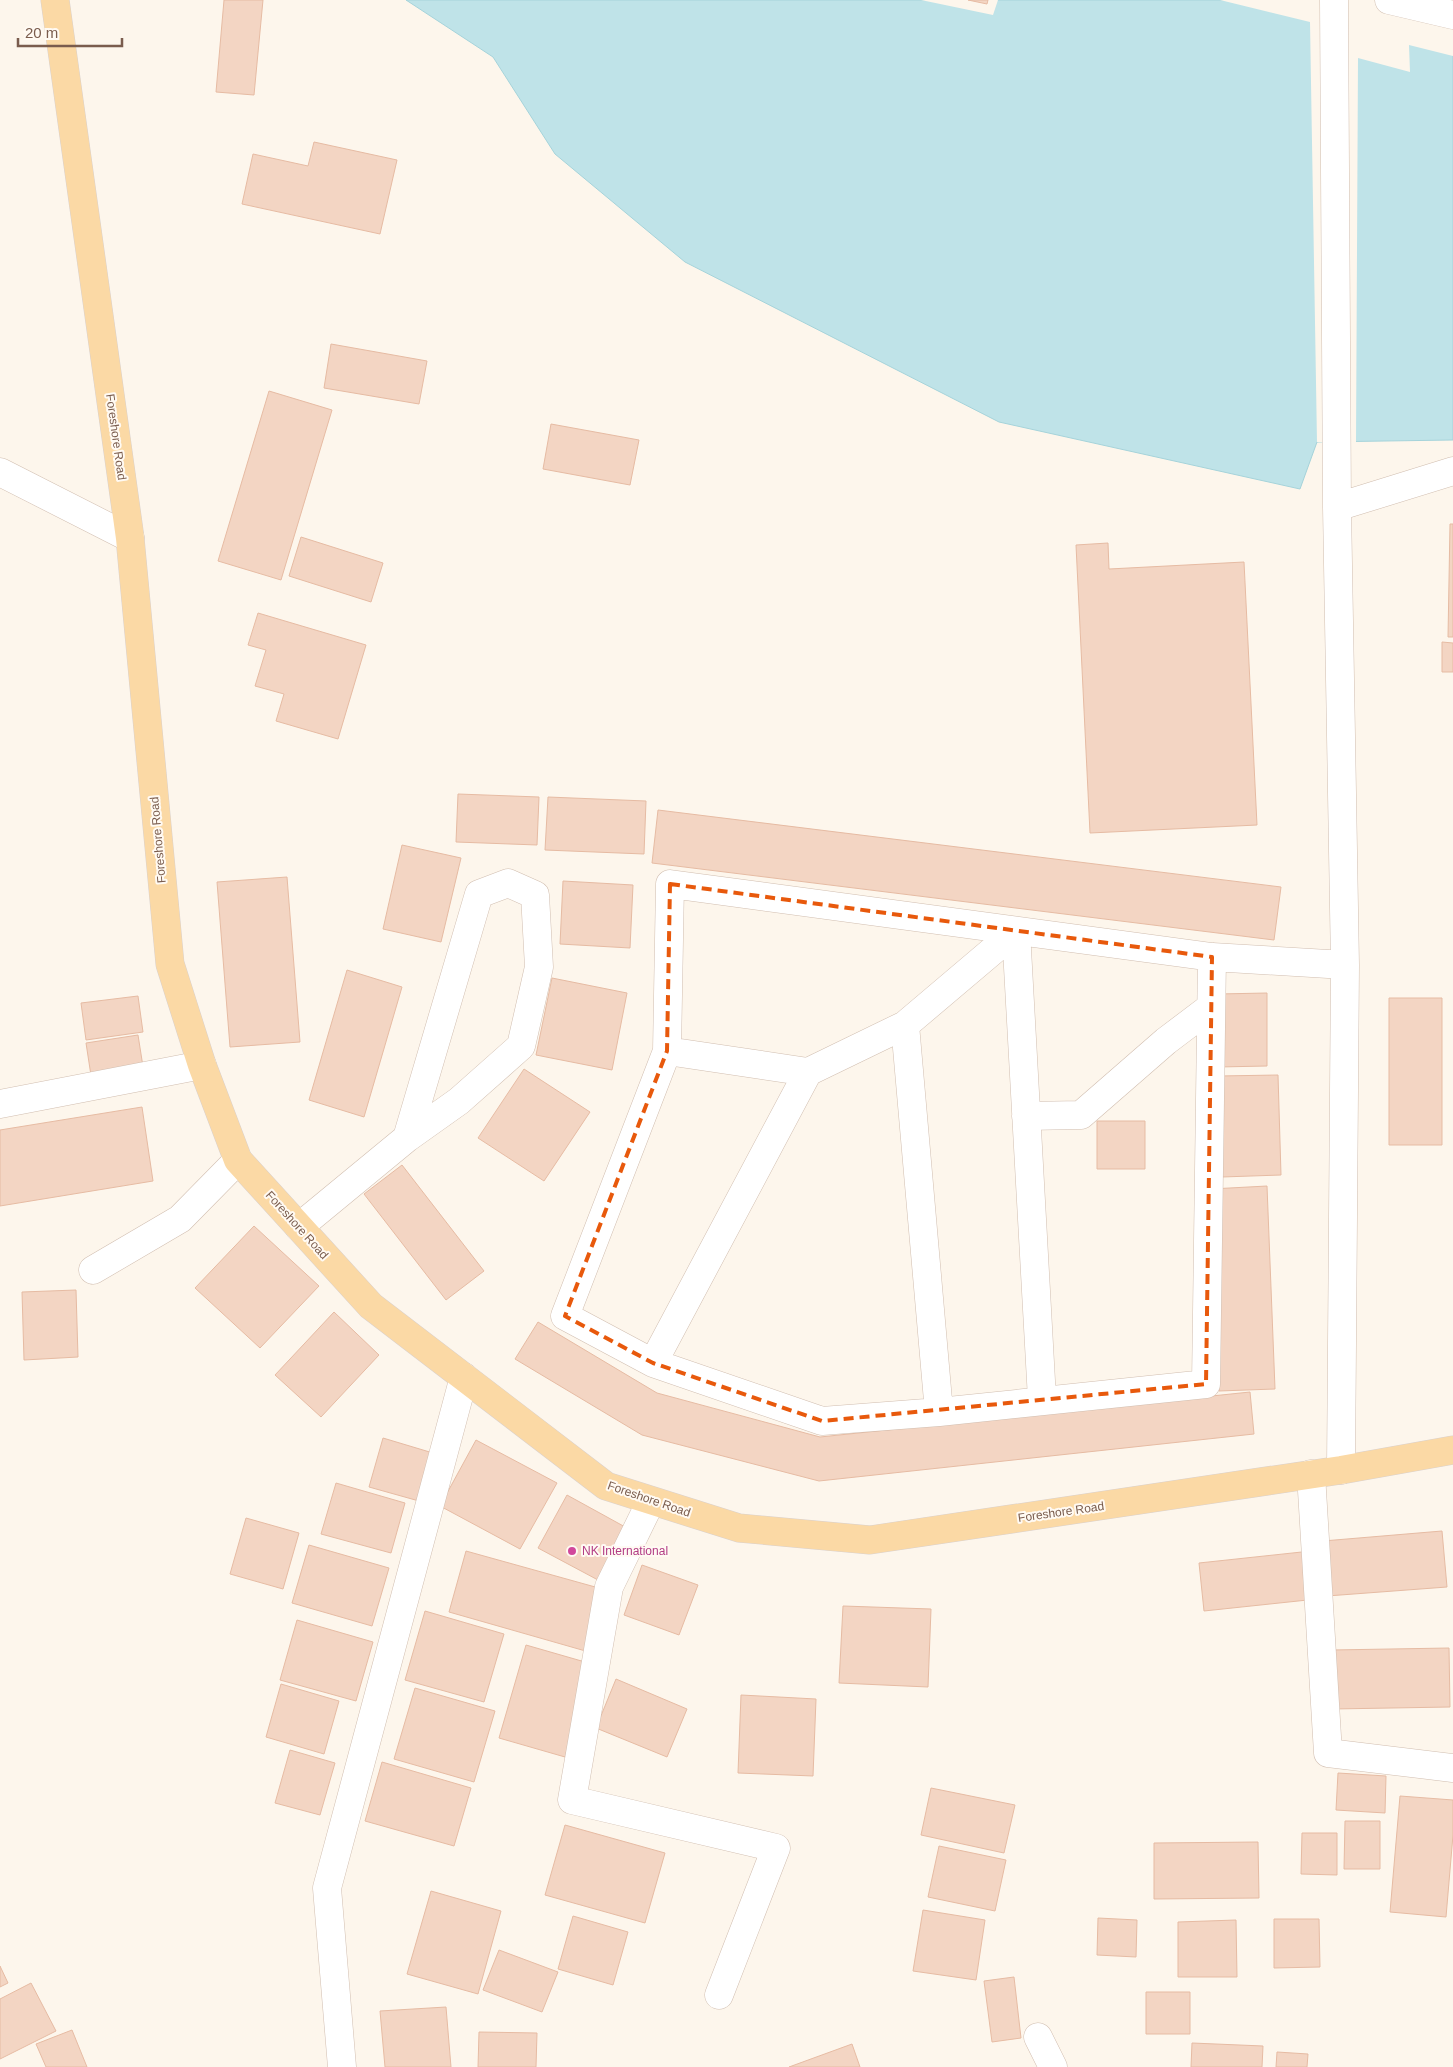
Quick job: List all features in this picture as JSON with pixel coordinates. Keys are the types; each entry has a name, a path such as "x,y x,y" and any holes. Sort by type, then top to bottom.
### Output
{"main road":[{"name":"Foreshore Road","path":"54,0 130,538 170,964 202,1065 238,1160 372,1306 606,1486 739,1528 870,1540 1341,1470 1453,1450"}],"street":[{"path":"1334,0 1337,507 1345,965 1341,1470"},
{"path":"1389,0 1453,15"},
{"path":"1337,507 1453,471"},
{"path":"0,472 130,538"},
{"path":"299,1227 407,1138 459,1101 521,1046 539,967 535,895 508,883 479,894 407,1138"},
{"path":"1212,957 1206,1384 1042,1399 939,1412 822,1421 653,1363 565,1316 667,1051 670,884 1212,957 1345,965"},
{"path":"667,1051 808,1072 905,1026 1016,931"},
{"path":"1016,931 1042,1399"},
{"path":"1026,1116 1081,1115 1166,1041 1211,1007"},
{"path":"905,1026 939,1412"},
{"path":"0,1104 202,1065"},
{"path":"653,1363 808,1072"},
{"path":"93,1270 180,1219 238,1160"},
{"path":"342,2067 327,1888 464,1377"},
{"path":"1311,1474 1328,1753 1453,1768"},
{"path":"652,1501 609,1587 572,1800 776,1848 720,1995"},
{"path":"1038,2037 1053,2067"}],"highlighted area":[{"path":"670,884 1212,957 1206,1384 822,1421 653,1363 565,1316 667,1051"}],"water":[{"path":"406,0 1453,0 1453,440 1317,442 1300,489 999,422 685,262 555,154 493,57"}],"pier":[{"path":"921,0 998,0 993,15"},
{"path":"1220,0 1453,0 1453,56 1409,45 1410,72 1358,58 1356,443 1317,442 1310,22"}],"building":[{"path":"224,0 263,0 254,95 216,92"},
{"path":"968,0 988,0 987,4"},
{"path":"314,142 397,160 380,234 242,204 253,154 308,166"},
{"path":"331,344 427,361 419,404 324,388"},
{"path":"269,391 332,410 281,580 218,561"},
{"path":"551,424 639,440 630,485 543,469"},
{"path":"1450,524 1453,524 1453,637 1448,637"},
{"path":"301,537 383,563 371,602 289,576"},
{"path":"1108,543 1109,569 1244,562 1257,825 1090,833 1076,545"},
{"path":"258,613 366,645 338,739 276,721 284,694 255,686 266,650 248,645"},
{"path":"1442,642 1453,643 1453,672 1442,672"},
{"path":"458,794 539,797 537,845 456,842"},
{"path":"548,797 646,801 644,854 545,850"},
{"path":"658,810 1281,887 1274,940 652,863"},
{"path":"402,845 461,858 441,942 383,929"},
{"path":"287,877 300,1042 230,1047 217,882"},
{"path":"563,881 633,885 630,948 560,944"},
{"path":"347,970 402,987 364,1117 309,1100"},
{"path":"552,978 627,993 612,1070 536,1055"},
{"path":"1267,993 1267,1066 1218,1067 1218,994"},
{"path":"138,996 143,1032 86,1040 81,1003"},
{"path":"1389,998 1442,998 1442,1145 1389,1145"},
{"path":"138,1035 144,1073 92,1082 86,1043"},
{"path":"524,1069 590,1112 544,1181 478,1138"},
{"path":"1278,1075 1281,1175 1222,1177 1219,1076"},
{"path":"142,1107 153,1181 0,1206 0,1130"},
{"path":"1097,1121 1145,1121 1145,1169 1097,1169"},
{"path":"402,1165 484,1271 446,1300 364,1194"},
{"path":"1267,1186 1275,1389 1219,1391 1211,1189"},
{"path":"254,1226 319,1286 260,1348 195,1288"},
{"path":"76,1290 78,1357 24,1360 22,1292"},
{"path":"334,1312 379,1355 321,1417 275,1375"},
{"path":"538,1322 657,1393 820,1437 1250,1392 1254,1434 819,1481 642,1435 515,1359"},
{"path":"383,1438 433,1453 419,1501 369,1487"},
{"path":"476,1440 557,1483 520,1549 440,1506"},
{"path":"336,1483 405,1503 391,1553 321,1534"},
{"path":"567,1495 627,1528 598,1580 538,1548"},
{"path":"246,1518 299,1533 283,1589 230,1574"},
{"path":"1442,1531 1447,1587 1327,1596 1323,1541"},
{"path":"309,1545 389,1568 372,1626 292,1603"},
{"path":"466,1551 606,1590 589,1652 449,1612"},
{"path":"1311,1551 1317,1599 1204,1611 1199,1563"},
{"path":"642,1565 698,1585 679,1635 624,1615"},
{"path":"843,1606 931,1609 928,1687 839,1683"},
{"path":"425,1611 504,1634 484,1702 405,1680"},
{"path":"297,1620 373,1642 356,1701 280,1680"},
{"path":"526,1645 592,1664 565,1757 499,1738"},
{"path":"1449,1648 1450,1707 1333,1709 1332,1650"},
{"path":"616,1679 687,1709 667,1757 596,1728"},
{"path":"281,1684 339,1701 324,1754 266,1737"},
{"path":"415,1688 495,1711 474,1782 394,1759"},
{"path":"741,1695 816,1699 813,1776 738,1773"},
{"path":"290,1750 335,1763 320,1815 275,1803"},
{"path":"382,1762 471,1788 454,1846 365,1821"},
{"path":"1338,1773 1386,1776 1385,1813 1336,1810"},
{"path":"931,1788 1015,1805 1004,1853 921,1835"},
{"path":"1400,1796 1453,1800 1453,1835 1446,1917 1390,1912"},
{"path":"1345,1821 1380,1821 1380,1869 1344,1869"},
{"path":"565,1825 665,1853 645,1923 545,1895"},
{"path":"1302,1833 1337,1833 1337,1875 1301,1874"},
{"path":"1258,1842 1259,1898 1154,1899 1154,1843"},
{"path":"939,1846 1006,1860 995,1911 928,1897"},
{"path":"431,1891 501,1911 478,1994 407,1974"},
{"path":"923,1910 985,1920 976,1980 913,1971"},
{"path":"573,1916 628,1932 613,1985 558,1969"},
{"path":"1098,1918 1137,1920 1136,1957 1097,1955"},
{"path":"1274,1919 1319,1919 1320,1967 1274,1968"},
{"path":"1236,1920 1237,1977 1178,1977 1178,1922"},
{"path":"499,1950 558,1972 542,2012 483,1990"},
{"path":"0,1966 8,1983 0,1987"},
{"path":"1014,1977 1021,2038 992,2042 984,1981"},
{"path":"31,1983 56,2031 0,2059 0,1999"},
{"path":"1146,1992 1190,1992 1190,2034 1146,2034"},
{"path":"446,2007 451,2067 385,2067 380,2011"},
{"path":"72,2030 87,2067 46,2067 36,2044"},
{"path":"479,2032 537,2033 536,2067 478,2067"},
{"path":"1192,2043 1263,2046 1262,2067 1191,2067"},
{"path":"852,2044 860,2067 789,2067"},
{"path":"1277,2052 1308,2054 1307,2067 1276,2067"}],"place":[{"name":"NK International","path":"572,1551"}]}
